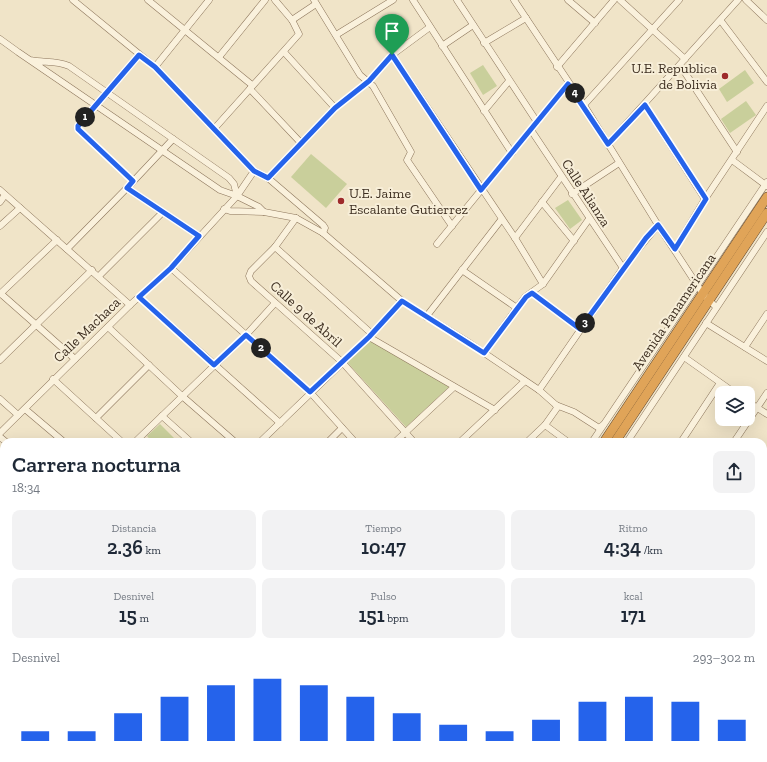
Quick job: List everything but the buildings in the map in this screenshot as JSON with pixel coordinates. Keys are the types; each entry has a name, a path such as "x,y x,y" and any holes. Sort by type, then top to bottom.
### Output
{"highway":[{"name":"Avenida Panamericana","path":"707,297 767,197"},
{"name":"Avenida Panamericana","path":"614,438 707,297 767,213"}],"street":[{"path":"73,0 155,67 254,171 268,178 323,225 325,228 323,233"},
{"path":"155,67 210,0"},
{"path":"219,57 264,0"},
{"path":"214,129 299,34 292,20 276,0"},
{"path":"336,35 393,0"},
{"path":"413,0 512,153"},
{"path":"458,0 484,43 537,122"},
{"path":"568,0 595,23"},
{"path":"557,67 614,0"},
{"path":"620,0 685,59"},
{"path":"584,105 679,0"},
{"path":"608,144 645,105 738,0"},
{"path":"746,0 767,20"},
{"path":"152,1 219,57 251,87 301,142"},
{"path":"517,1 526,18 568,84 584,105 658,225 698,285 716,307"},
{"path":"292,20 315,2 360,75 369,81 411,152 407,160 452,226"},
{"path":"484,43 526,18"},
{"path":"720,21 767,81"},
{"path":"442,46 473,25"},
{"path":"268,178 335,108 369,81 392,55 430,27"},
{"path":"0,39 220,190 237,196 259,207 264,212"},
{"path":"284,52 335,108"},
{"path":"133,181 78,129 78,126 139,55"},
{"path":"392,55 501,220 515,238 543,284"},
{"path":"30,60 38,62 51,61 69,66 229,178 234,184 237,196"},
{"path":"680,65 737,152"},
{"path":"484,111 509,81"},
{"path":"437,244 568,84"},
{"path":"645,105 706,199"},
{"path":"675,249 767,106"},
{"name":"Calle Alianza","path":"531,130 622,268"},
{"path":"67,249 173,139"},
{"path":"595,438 766,184 732,160"},
{"path":"572,194 619,163"},
{"name":"Calle Machaca","path":"0,433 53,379 171,268 237,196 254,171"},
{"path":"515,238 561,177"},
{"path":"127,188 162,213 199,236"},
{"path":"0,190 130,305"},
{"path":"0,202 5,195"},
{"path":"542,202 574,241"},
{"path":"0,226 20,208"},
{"path":"224,209 230,211 264,212 296,218 323,233 402,301 539,390 556,405 574,412 599,428 604,424"},
{"path":"98,276 162,213"},
{"name":"Calle 9 de Abril","path":"296,218 275,247 251,271 249,276 251,281 342,362 410,438"},
{"path":"426,317 501,220"},
{"path":"484,353 526,297 543,284 589,220"},
{"path":"539,390 622,268 658,225"},
{"path":"630,438 767,232"},
{"path":"56,240 0,294 75,359"},
{"path":"275,247 370,335 454,387 495,410"},
{"path":"171,268 310,392 351,438"},
{"path":"0,360 92,270"},
{"path":"462,270 517,308"},
{"path":"532,293 580,329"},
{"path":"139,297 280,422"},
{"path":"264,438 370,335 402,301"},
{"path":"142,438 182,396 246,335 275,303"},
{"path":"745,347 767,314"},
{"path":"706,323 767,361"},
{"path":"108,327 182,396 230,438"},
{"path":"684,357 723,386"},
{"path":"96,418 149,365"},
{"path":"53,379 118,438"},
{"path":"464,438 525,381"},
{"path":"685,438 720,384"},
{"path":"399,438 454,387"},
{"path":"737,438 767,393"},
{"path":"0,399 18,415"},
{"path":"531,438 556,412 556,405"},
{"path":"757,408 767,414"},
{"path":"25,409 59,438"},
{"path":"162,416 186,438"},
{"path":"544,424 563,438"},
{"path":"332,438 342,428"}],"green space":[{"path":"483,65 497,86 483,95 470,73"},
{"path":"745,70 754,83 727,102 719,89"},
{"path":"746,101 756,115 730,133 721,119"},
{"path":"311,154 347,184 326,208 291,177"},
{"path":"568,200 582,220 570,229 555,208"},
{"path":"370,340 450,386 406,427 347,362"},
{"path":"160,424 174,438 149,438 147,436"}],"place":[{"name":"U.E. Republica de Bolivia","path":"725,76"},
{"name":"U.E. Jaime Escalante Gutierrez","path":"341,201"}],"route":[{"path":"139,55 155,67 254,171 268,178 335,108 369,81 392,55 481,190 568,84 584,105 608,144 645,105 706,199 675,249 658,225 622,268 580,329 532,293 526,297 484,353 402,301 369,337 310,392 246,335 214,365 139,297 171,268 199,236 162,213 127,188 133,181 78,129 78,126 139,55"}]}
